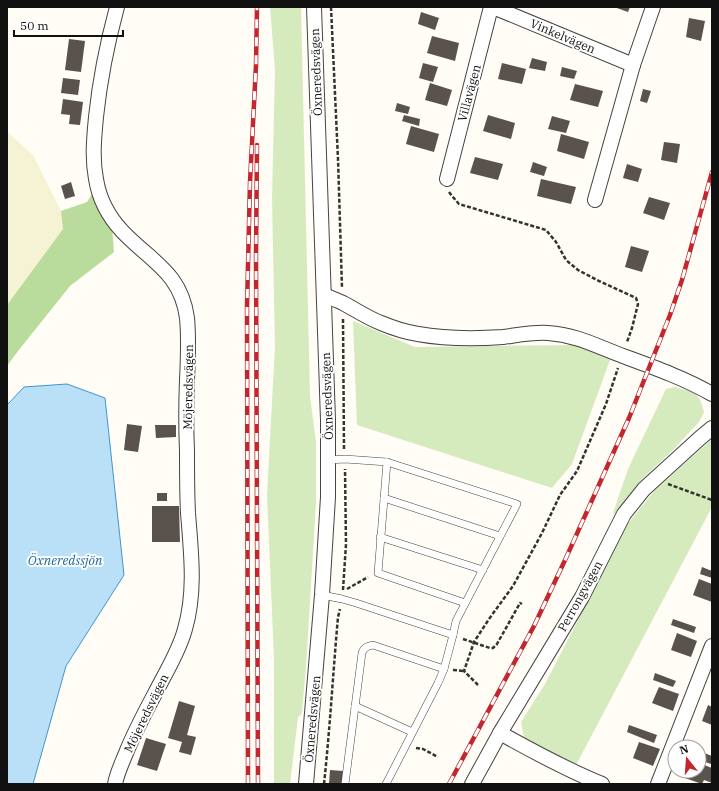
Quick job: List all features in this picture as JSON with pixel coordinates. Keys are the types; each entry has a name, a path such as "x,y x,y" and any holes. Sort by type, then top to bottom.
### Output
{"street":[{"name":"Möjeredsvägen","path":"115,784 134,733 177,650 185,629 192,588 188,511 187,449 188,337 183,301 176,284 164,269 135,244 112,219 102,200 96,180 94,150 99,87 106,48 117,7"},
{"name":"Öxneredsvägen","path":"306,784 322,595 328,497 328,420 314,7"},
{"name":"Vinkelvägen","path":"492,7 633,65"},
{"name":"Villavägen","path":"446,179 492,7"},
{"path":"595,200 633,65 654,7"},
{"path":"324,295 343,303 379,323 401,331 441,338 463,339 546,333 582,339 650,365 698,386 712,394"},
{"name":"Perrongvägen","path":"472,784 500,733 582,597 624,514 654,479 712,428"},
{"path":"658,784 712,646"},
{"path":"500,733 588,779 602,784"}],"lane":[{"path":"328,460 345,459 387,462 517,504 456,622 444,669 438,683 386,784"},
{"path":"387,462 378,573 465,603"},
{"path":"384,498 500,536"},
{"path":"380,537 483,570"},
{"path":"322,595 342,595 453,635"},
{"path":"345,784 362,653 364,649 373,645 444,669"},
{"path":"355,706 412,732"}],"path":[{"path":"446,179 448,189 459,204 546,230 556,242 566,260 578,270 636,298 638,304 632,328 606,404 577,471 560,495 542,533 513,586 474,642 464,672 478,685"},
{"path":"654,479 712,500"},
{"path":"324,784 333,667 338,617 342,595 362,580 378,573"},
{"path":"453,635 490,648 495,647 520,603 522,604"},
{"path":"406,746 423,749 438,757"}],"shaded area":[{"path":"7,132 33,155 61,211 63,229 7,305"}],"green space":[{"path":"270,7 301,7 310,396 316,442 316,503 306,667 302,711 301,715 298,717 290,784 274,784 274,659 267,495 275,347 272,199 275,70"},
{"path":"94,191 112,226 114,252 70,286 7,366 7,305 63,229 61,211 87,202"},
{"path":"353,321 415,347 575,345 610,360 572,464 552,488 357,425"},
{"path":"675,387 687,390 698,396 704,412 699,422 673,450 640,481 615,514 613,513 628,469 666,389"},
{"path":"712,439 712,507 575,767 535,746 524,738 521,722 545,684 627,525 655,490"}],"water":[{"name":"Öxneredssjön","path":"67,384 105,398 124,575 66,666 33,784 7,784 7,405 24,387"}],"building":[{"path":"614,7 630,7 628,12"},
{"path":"421,12 439,18 435,30 418,24"},
{"path":"689,18 705,21 701,41 686,37"},
{"path":"432,36 459,43 455,61 427,53"},
{"path":"69,39 85,41 81,72 65,70"},
{"path":"532,58 547,62 545,71 529,68"},
{"path":"423,63 438,67 433,82 419,78"},
{"path":"502,63 526,69 522,84 498,79"},
{"path":"562,67 577,71 574,79 560,76"},
{"path":"63,78 80,80 78,95 61,93"},
{"path":"430,83 452,90 447,106 425,100"},
{"path":"575,84 603,91 598,107 570,100"},
{"path":"643,89 651,91 647,103 640,101"},
{"path":"63,99 83,102 80,125 69,124 70,115 61,114"},
{"path":"397,103 410,107 408,114 395,111"},
{"path":"404,115 420,119 419,126 402,121"},
{"path":"488,115 515,123 511,139 483,131"},
{"path":"552,116 570,121 566,133 548,129"},
{"path":"411,126 439,134 434,152 406,144"},
{"path":"561,134 589,142 584,159 557,151"},
{"path":"664,142 680,144 677,163 661,160"},
{"path":"475,157 503,164 498,180 470,173"},
{"path":"533,162 547,167 544,176 530,172"},
{"path":"627,164 642,169 638,182 623,178"},
{"path":"541,179 576,187 571,204 537,196"},
{"path":"71,182 75,196 65,199 61,186"},
{"path":"649,197 670,203 664,220 643,213"},
{"path":"631,246 649,251 642,272 625,267"},
{"path":"127,424 142,426 138,452 124,450"},
{"path":"155,425 176,425 176,437 156,438"},
{"path":"157,493 167,493 167,501 157,501"},
{"path":"152,506 179,506 180,542 152,542"},
{"path":"702,567 712,571 712,578 700,574"},
{"path":"699,579 712,584 712,602 693,595"},
{"path":"673,619 696,627 694,633 671,625"},
{"path":"677,633 697,641 691,657 671,650"},
{"path":"655,673 676,681 673,687 653,680"},
{"path":"659,687 679,694 673,711 652,703"},
{"path":"179,701 195,706 187,735 196,737 191,755 179,752 182,742 168,738"},
{"path":"708,705 712,707 712,725 702,721"},
{"path":"629,725 657,735 654,743 627,732"},
{"path":"146,738 166,744 157,771 137,765"},
{"path":"639,742 660,749 653,766 633,758"},
{"path":"707,754 712,756 711,764 707,763"},
{"path":"707,766 712,768 712,783 704,780 702,784 688,779 707,779"},
{"path":"330,770 343,771 342,784 329,784"}],"railway":[{"path":"248,784 247,307 257,7"},
{"path":"257,145 258,784"},
{"path":"449,784 534,626 629,418 670,315 682,280 712,172"}]}
